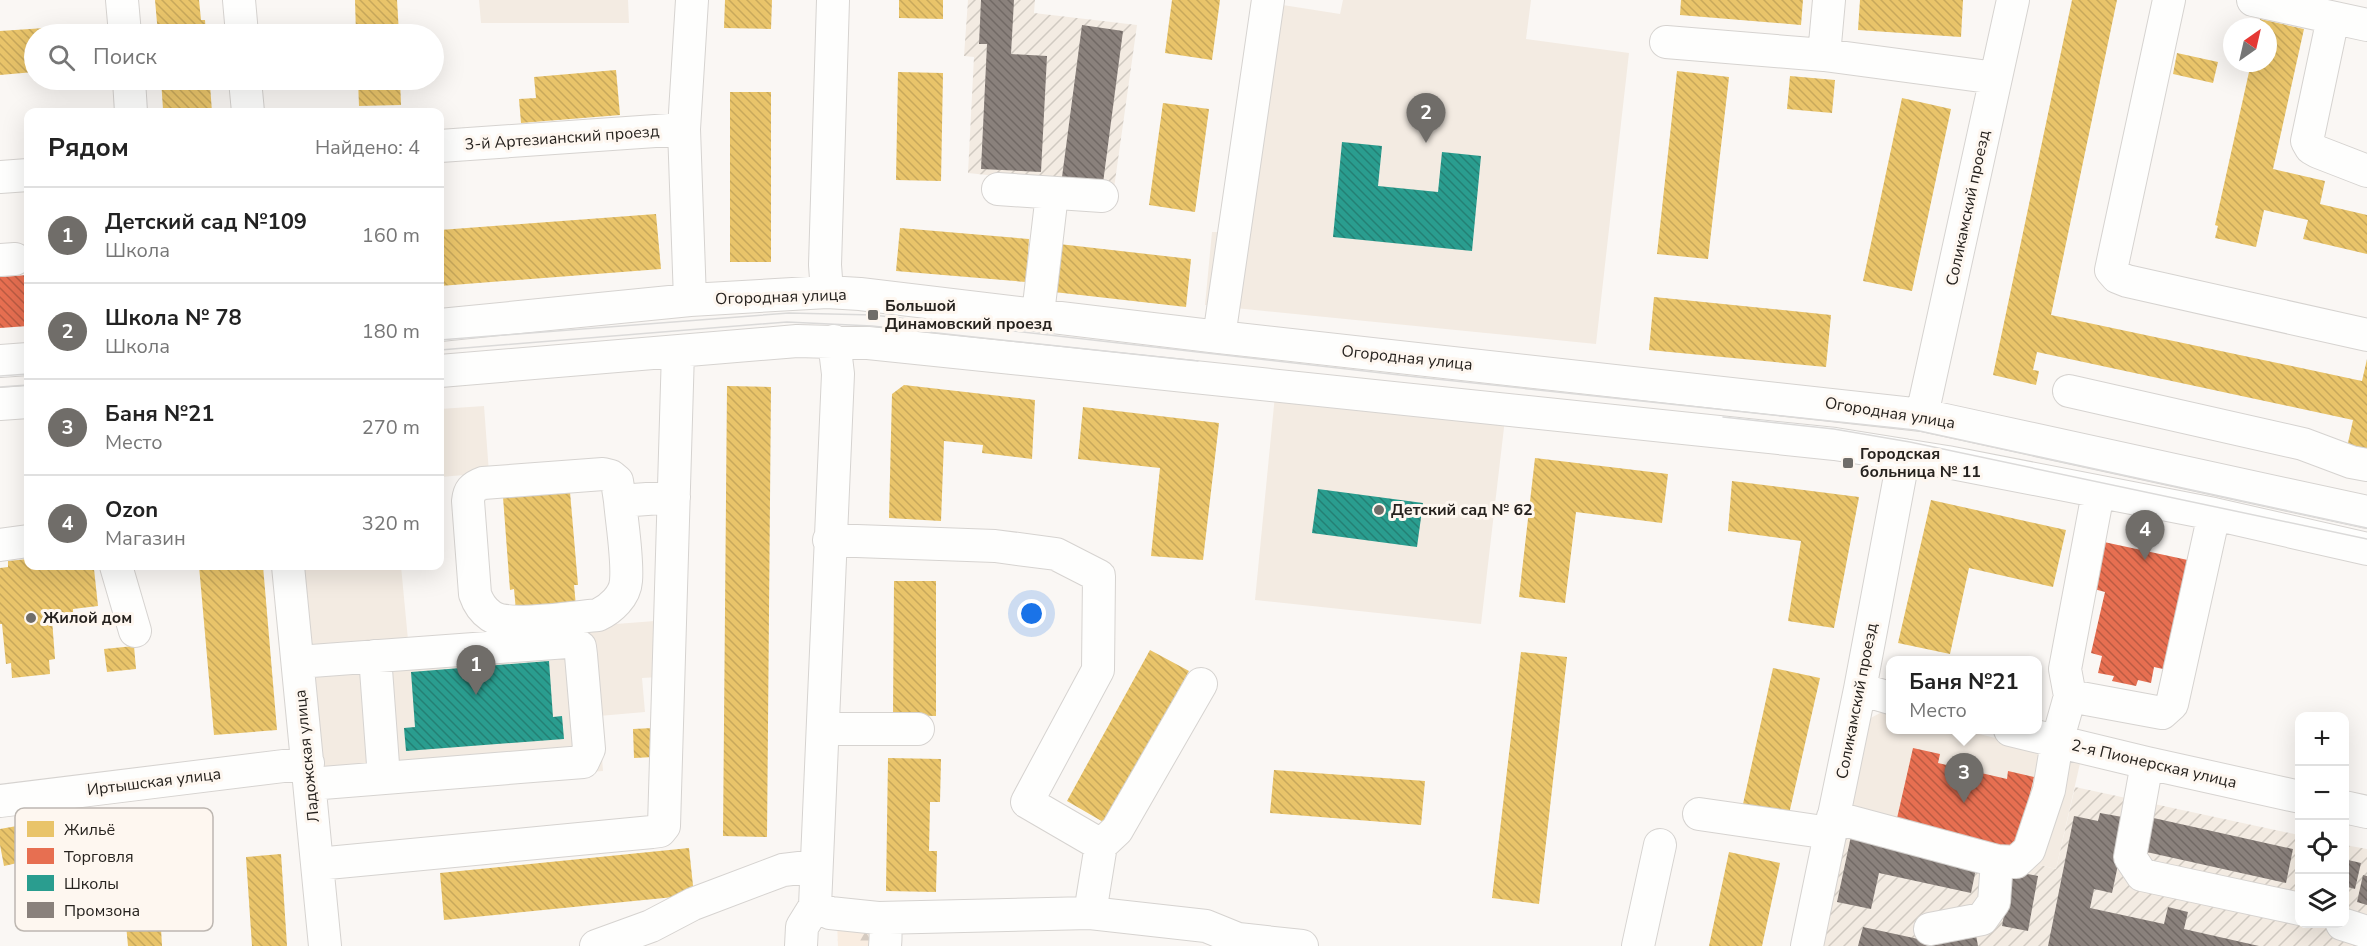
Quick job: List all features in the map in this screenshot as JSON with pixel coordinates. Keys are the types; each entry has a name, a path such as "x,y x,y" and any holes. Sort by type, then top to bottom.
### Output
{"street":[{"path":"122,0 124,24"},
{"path":"239,0 241,24"},
{"path":"690,300 684,129 692,0"},
{"path":"827,292 825,265 833,0"},
{"path":"1219,337 1268,0"},
{"path":"1824,55 1829,0"},
{"name":"Соликамский проезд","path":"1922,415 2013,0"},
{"path":"2169,0 2111,270 2117,277 2127,281 2367,335"},
{"path":"2253,0 2367,25"},
{"path":"2333,18 2307,141 2311,148 2318,152 2367,171"},
{"path":"1666,42 1824,55 1996,78"},
{"path":"130,90 131,108"},
{"path":"246,90 248,108"},
{"name":"3-й Артезианский проезд","path":"444,146 684,129"},
{"path":"0,177 24,175"},
{"path":"998,189 1102,196"},
{"path":"1038,314 1052,194"},
{"name":"Огородная улица","path":"444,325 690,300 827,292 1922,415 2367,512"},
{"path":"444,371 797,341 834,341 1812,441 1904,455 2214,514 2367,549"},
{"path":"801,946 802,927 815,906 838,374 834,341"},
{"path":"317,864 660,831 664,826 678,351"},
{"path":"0,361 24,359"},
{"path":"2069,392 2303,444 2351,462 2367,465"},
{"path":"0,404 24,402"},
{"name":"Соликамский проезд","path":"1807,946 1860,689 1904,455"},
{"path":"603,474 617,481 620,501 626,582 620,597 609,609 598,615 508,622 492,617 480,606 475,594 468,501 469,493 474,486 483,483 603,474"},
{"path":"1699,814 1831,825 1997,861 2016,862 2029,850 2049,790 2057,742 2070,696 2066,669 2098,493"},
{"path":"620,501 674,497"},
{"path":"2070,696 2162,713 2172,704 2214,514"},
{"path":"830,540 995,546 1056,554 1099,576 1098,670 1027,802 1101,845"},
{"path":"0,546 24,542"},
{"path":"117,570 135,631"},
{"name":"Ладожская улица","path":"288,570 325,946"},
{"name":"Иртышская улица","path":"0,801 309,773 384,778 583,762 589,749 580,647 574,643 375,656"},
{"path":"298,662 375,656 384,778"},
{"path":"1090,914 1101,845 1117,830 1201,684"},
{"path":"1860,689 1886,697"},
{"path":"823,729 918,729"},
{"name":"2-я Пионерская улица","path":"2028,734 2147,764 2295,796"},
{"path":"2147,764 2130,857 2142,875 2295,908"},
{"path":"2349,808 2367,812"},
{"path":"1638,946 1660,845"},
{"path":"1930,929 1982,919 1994,902 1997,861"},
{"path":"596,946 651,927 693,904 783,870 816,866"},
{"path":"815,906 882,932 1090,914 1206,926 1238,939 1302,946"},
{"path":"2349,926 2367,932"}],"shaded area":[{"path":"479,0 628,0 629,23 481,23"},
{"path":"968,0 1035,0 1034,13 1137,25 1114,188 968,173 974,57 964,56"},
{"path":"1251,0 1340,14 1343,0 1531,0 1526,39 1629,53 1596,344 1205,305 1212,232 1223,232"},
{"name":"Детский сад № 62","path":"1275,395 1505,419 1481,624 1255,600"},
{"path":"484,406 489,473 444,477 444,409"},
{"path":"299,570 401,570 408,640 655,621 659,677 642,678 645,712 599,716 603,771 317,793"},
{"path":"1886,712 1886,734 1979,734 2081,759 2056,869 1842,817 1863,722"},
{"path":"2075,787 2295,834 2295,928 2349,928 2349,846 2367,849 2367,946 1821,946 1842,817 2056,869"}],"green space":[{"path":"837,922 872,926 879,946 838,946"}],"building: Жильё":[{"path":"155,0 199,0 201,20 205,20 205,24 157,24"},
{"path":"355,0 397,0 398,24 356,24"},
{"path":"725,0 772,0 771,29 724,28"},
{"path":"899,0 943,0 943,19 899,18"},
{"path":"1172,0 1220,0 1212,60 1165,53"},
{"path":"1681,0 1803,0 1801,25 1680,15"},
{"path":"1860,0 1963,0 1961,37 1858,30"},
{"path":"2072,0 2117,0 2051,315 2362,381 2367,359 2367,457 2346,452 2353,420 2037,352 2033,370 2039,371 2036,385 1993,375"},
{"path":"2277,23 2304,29 2273,169 2325,181 2320,204 2367,215 2367,254 2303,239 2308,220 2264,210 2256,247 2215,238 2218,226 2215,225 2249,72 2277,72"},
{"path":"24,29 24,73 0,75 0,31"},
{"path":"2177,53 2218,62 2213,83 2173,74"},
{"path":"616,70 620,115 521,123 519,99 536,98 534,77"},
{"path":"1677,71 1729,77 1708,259 1657,254"},
{"path":"898,72 943,73 941,181 896,180"},
{"path":"1790,76 1835,80 1832,113 1787,109"},
{"path":"162,90 210,90 212,108 163,108"},
{"path":"358,90 400,90 401,105 359,106"},
{"path":"730,92 771,92 771,262 730,262"},
{"path":"1902,98 1951,109 1912,291 1863,281"},
{"path":"1163,103 1209,109 1195,212 1149,205"},
{"path":"656,214 661,269 444,286 444,230"},
{"path":"900,228 1029,239 1026,282 896,271"},
{"path":"1059,244 1191,259 1186,307 1054,292"},
{"path":"1654,297 1831,315 1826,367 1649,350"},
{"path":"904,385 1035,400 1032,459 982,453 983,445 944,441 941,521 889,518 892,394"},
{"path":"727,386 771,387 767,837 723,836"},
{"path":"1083,407 1219,423 1203,560 1151,556 1160,468 1078,459"},
{"path":"1535,458 1668,474 1662,523 1576,512 1565,603 1519,597"},
{"path":"1732,481 1859,497 1834,628 1788,621 1801,541 1728,531"},
{"path":"570,492 578,585 574,585 576,606 516,611 514,589 510,590 503,497"},
{"path":"1931,500 2066,530 2053,587 1969,568 1950,654 1898,643"},
{"name":"Жилой дом","path":"24,559 24,570 94,570 98,606 73,609 73,617 52,619 55,659 49,660 50,674 12,678 11,663 6,664 2,624 0,624 0,568 8,567 8,561"},
{"path":"199,570 263,570 277,730 214,735"},
{"path":"894,581 936,581 936,716 893,715"},
{"path":"134,646 136,669 107,672 104,649"},
{"path":"1150,650 1189,671 1105,823 1067,801"},
{"path":"1521,652 1567,657 1539,904 1492,898"},
{"path":"1773,668 1820,678 1789,814 1743,804"},
{"path":"653,728 654,757 634,758 633,729"},
{"path":"888,758 941,759 940,802 930,802 929,851 937,851 936,892 886,891"},
{"path":"1274,770 1425,781 1421,825 1270,813"},
{"path":"15,826 15,864 4,866 0,829"},
{"path":"689,848 694,895 444,920 440,873"},
{"path":"1729,852 1780,863 1762,946 1709,946"},
{"path":"281,854 287,946 252,946 246,857"},
{"path":"127,931 161,931 162,946 128,946"}],"building: Торговля":[{"path":"24,275 24,326 0,328 0,277"},
{"path":"2104,542 2197,562 2187,609 2177,607 2163,669 2154,667 2151,683 2138,680 2136,686 2112,681 2114,676 2098,673 2102,656 2091,653 2105,592 2094,589"},
{"path":"1913,748 1940,754 1938,763 2007,779 2008,771 2034,777 2016,855 1895,827"}],"building: Школы":[{"path":"1342,142 1382,146 1378,186 1438,192 1442,152 1481,156 1472,251 1333,237"},
{"path":"1318,489 1423,503 1417,547 1312,533"},
{"path":"549,661 553,717 562,716 564,739 406,751 404,728 415,727 411,672"}],"building: Промзона":[{"path":"981,0 1014,0 1011,54 1047,56 1041,172 981,169 987,44 979,44"},
{"path":"1082,25 1123,31 1103,183 1062,177"},
{"path":"2100,813 2128,818 2112,893 2094,889 2090,908 2164,924 2168,907 2188,912 2184,929 2259,946 2048,946 2074,816 2098,821"},
{"path":"2149,817 2293,849 2286,883 2142,851"},
{"path":"1851,836 1977,864 1971,893 1879,873 1871,909 1837,902"},
{"path":"2349,860 2361,863 2355,889 2349,887"},
{"path":"2012,871 2038,876 2028,931 2002,926"},
{"path":"2363,875 2367,876 2367,905 2357,902"},
{"path":"1863,927 1932,942 1976,935 1978,946 1858,946"}],"tram line":[{"path":"444,340 789,313 873,315 1417,377 1915,430 2367,528"},
{"path":"444,350 787,322 872,326 1198,361"},
{"path":"0,376 24,374"},
{"path":"0,387 24,385"},
{"path":"1723,417 1834,429 1910,442 2367,539"}],"place":[{"name":"Школа № 78","path":"1426,143"},
{"name":"Большой Динамовский проезд","path":"873,315"},
{"name":"Городская больница № 11","path":"1848,463"},
{"name":"Детский сад № 62","path":"1379,510"},
{"name":"Ozon","path":"2145,560"},
{"name":"Жилой дом","path":"31,618"},
{"name":"Детский сад №109","path":"476,695"},
{"name":"Баня №21","path":"1964,803"}]}
